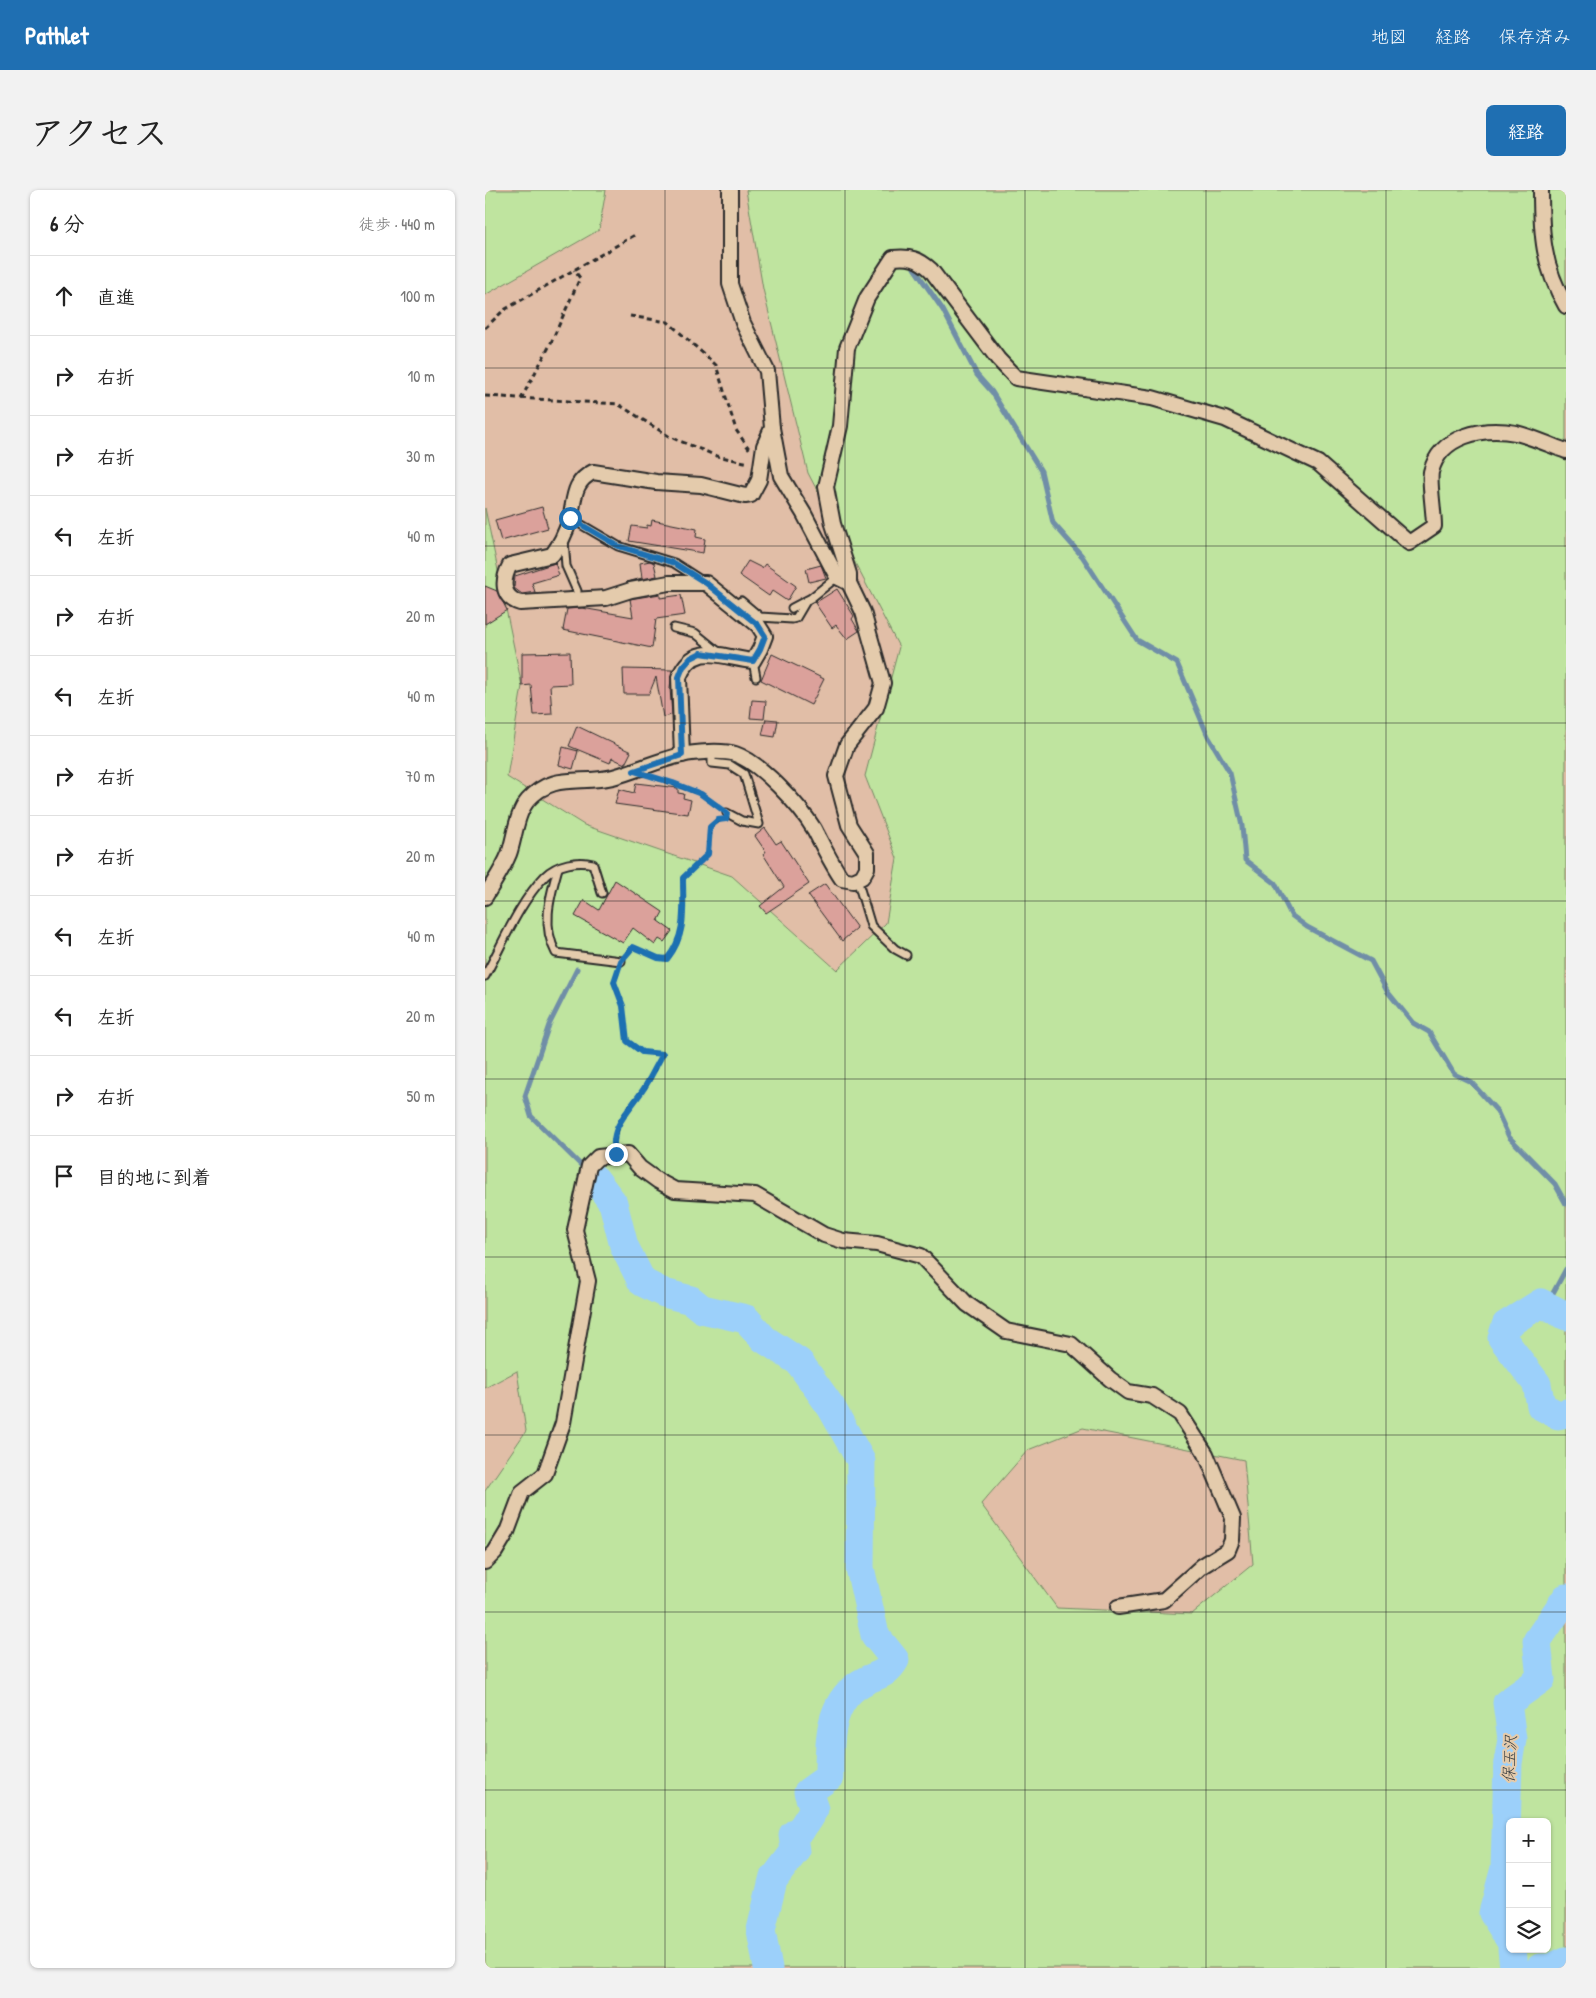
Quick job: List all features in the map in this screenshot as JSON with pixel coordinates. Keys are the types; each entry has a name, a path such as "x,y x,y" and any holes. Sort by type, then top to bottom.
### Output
{"street":[{"path":"485,897 508,854 516,826 527,802 542,788 558,780 580,782 634,771 682,755 734,754 753,765 789,796 813,828 842,879 853,881 862,877 867,868 867,853 849,825 836,776 847,745 876,708 883,683 863,612 781,476 772,428 767,371 743,323 731,284 730,190"},
{"path":"1541,190 1545,257 1551,276 1566,306"},
{"path":"843,580 849,574 833,524 826,487 839,426 847,348 867,298 893,258 907,257 922,262 931,270 998,359 1016,378 1152,398 1225,420 1318,463 1409,543 1434,526 1431,473 1447,446 1461,436 1493,432 1516,433 1566,451"},
{"path":"682,755 679,677 691,658 701,653 753,661 765,636 758,625 706,583 669,583 631,590 606,598 520,603 511,600 504,588 505,574 509,565 552,555 564,534 570,518 577,485 593,472 656,482 701,485 745,496 755,491 764,446 772,428"},
{"path":"485,1562 495,1552 507,1532 522,1492 545,1474 563,1423 588,1281 575,1230 589,1166 598,1157 628,1154 640,1168 675,1190 755,1195 824,1235 843,1242 877,1244 921,1256 967,1304 1006,1332 1071,1344 1110,1380 1128,1392 1152,1396 1179,1414 1206,1454 1233,1518 1232,1540 1228,1550 1202,1566 1164,1600 1118,1607"}],"lane":[{"path":"570,518 618,546 674,563 706,583"},
{"path":"564,534 566,566 577,591 576,601"},
{"path":"792,608 843,580"},
{"path":"734,606 741,601 760,617 792,619 796,618 806,601"},
{"path":"674,628 695,633 722,656"},
{"path":"753,661 757,677"},
{"path":"712,753 712,763 730,765 744,774 759,824 742,821 727,813"},
{"path":"485,976 523,907 546,874 577,861 593,864 602,893"},
{"path":"559,868 549,902 547,920 549,940 556,953 621,961"},
{"path":"857,879 871,926 895,949 906,954"}],"path":[{"path":"485,328 504,310 635,235"},
{"path":"521,399 549,345 580,278 574,270"},
{"path":"630,316 668,322 715,365 736,430 761,467"},
{"path":"485,396 618,404 670,437 717,456 761,467"},
{"path":"616,1154 613,1146 621,1119 646,1086 663,1054 642,1052 627,1041 623,1006 614,982 621,961 633,947 658,958 667,959 674,950 680,940 683,917 683,878 708,854 710,827 718,820 726,819 727,813 701,794 634,771"}],"green space":[{"path":"485,190 606,190 599,230 485,295"},
{"path":"746,190 1566,190 1566,1968 485,1968 485,1491 526,1431 517,1371 485,1388 485,508 522,686 507,777 584,825 732,876 837,970 886,923 897,858 865,776 899,647 808,473 763,289","holes":["1083,1428 1244,1460 1253,1564 1192,1614 1057,1608 981,1504 1028,1450"]}],"building":[{"path":"542,507 548,528 501,541 495,520"},
{"path":"652,520 697,529 696,537 705,539 703,553 629,541 632,526 647,528 647,525 651,526"},
{"path":"650,561 654,563 657,576 627,582 642,578 640,563"},
{"path":"748,561 762,568 765,564 796,586 787,601 772,591 769,596 739,575"},
{"path":"555,563 559,575 532,583 535,592 522,594 514,588 515,576"},
{"path":"821,565 826,578 809,582 806,569"},
{"path":"485,586 497,591 507,610 485,624"},
{"path":"837,589 854,616 852,619 859,631 847,639 836,625 832,628 815,603"},
{"path":"660,594 660,598 681,595 685,615 656,619 652,648 563,630 567,609 582,608 633,617 630,599"},
{"path":"570,652 571,684 550,685 552,714 534,715 531,685 522,686 522,653"},
{"path":"772,654 824,679 811,705 761,680"},
{"path":"623,669 672,670 670,688 672,715 663,717 656,677 649,694 624,694"},
{"path":"752,700 766,701 764,719 750,718"},
{"path":"766,719 778,720 775,737 762,735"},
{"path":"577,726 631,752 625,764 612,758 610,763 569,746"},
{"path":"563,747 578,751 573,769 559,765"},
{"path":"636,783 678,788 678,793 684,794 683,798 691,800 688,814 615,804 619,789 634,793"},
{"path":"765,828 776,844 781,841 809,884 766,913 760,906 784,887 763,854 766,852 755,836"},
{"path":"615,880 663,912 658,921 672,931 664,942 659,939 655,945 633,928 623,943 575,916 584,900 599,910"},
{"path":"825,884 857,928 842,941 808,895"}],"waterway":[{"path":"914,268 943,310 977,375 992,392 1041,471 1053,523 1082,556 1137,640 1177,663 1208,736 1230,773 1242,826 1245,860 1275,883 1291,915 1307,927 1371,961 1387,991 1413,1023 1429,1032 1454,1074 1471,1082 1497,1111 1509,1137 1555,1184 1566,1204"},
{"path":"577,969 549,1025 525,1096 531,1116 595,1179"},
{"path":"595,1179 613,1203 624,1246 642,1282 664,1293 691,1300 702,1309 746,1319 764,1339 799,1362 831,1407 861,1461 860,1568 875,1635 895,1660 883,1673 863,1682 848,1693 836,1714 830,1739 829,1777 808,1792 814,1809 802,1828 793,1835 795,1851 773,1880 761,1930 768,1968"},
{"path":"1546,1306 1566,1269"},
{"name":"保玉沢","path":"1566,1316 1541,1303 1506,1325 1502,1338 1537,1384 1541,1406 1558,1415 1566,1413"},
{"name":"保玉沢","path":"1506,1934 1493,1913 1505,1868 1508,1763 1512,1739 1507,1703 1541,1679 1537,1641 1566,1598"},
{"name":"保玉沢","path":"1512,1953 1514,1968"},
{"path":"1540,1968 1551,1968 1566,1961"}],"route":[{"path":"570,518 618,546 674,563 706,583 758,625 765,636 753,661 701,653 691,658 683,667 679,677 682,755 634,771 701,794 727,813 726,819 718,820 710,827 708,854 683,878 683,917 680,940 674,950 667,959 658,958 633,947 621,961 614,982 623,1006 627,1041 642,1052 663,1054 646,1086 621,1119 613,1146 616,1154"}]}
